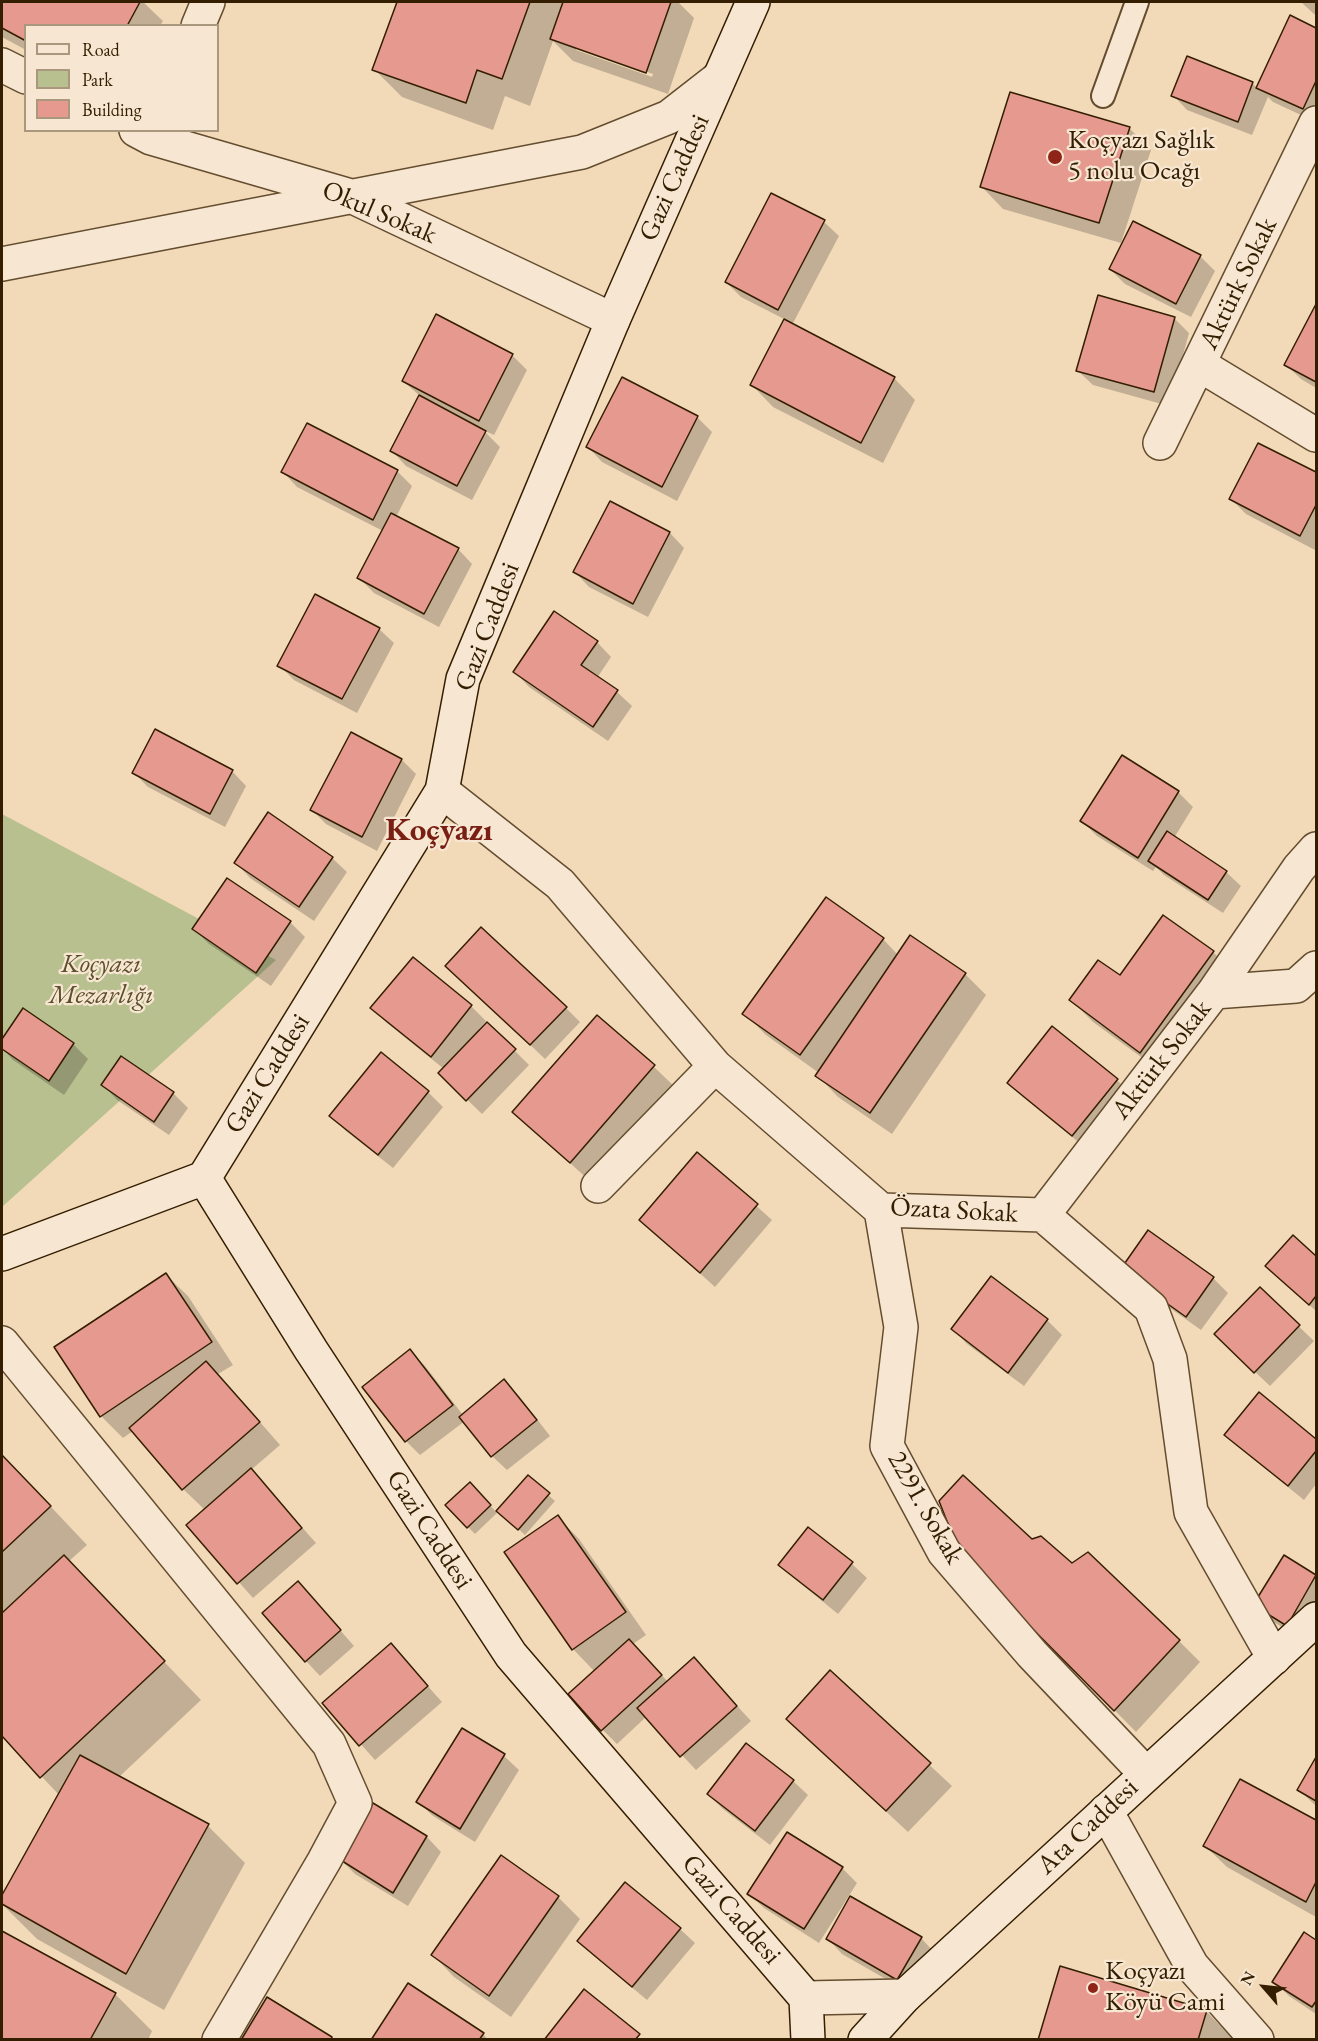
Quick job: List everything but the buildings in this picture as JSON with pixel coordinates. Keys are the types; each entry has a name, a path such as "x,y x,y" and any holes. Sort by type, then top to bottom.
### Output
{"street":[{"path":"199,24 208,2"},
{"name":"Gazi Caddesi","path":"753,2 613,320 463,680 442,791 204,1178 311,1350 511,1655 806,1998"},
{"path":"2,65 24,76"},
{"path":"2,264 582,152 669,117 720,78"},
{"name":"Aktürk Sokak","path":"1160,443 1317,123"},
{"name":"Okul Sokak","path":"147,133 351,196 613,320"},
{"path":"1200,365 1317,435"},
{"name":"Özata Sokak","path":"442,791 560,884 715,1066 881,1210 1043,1215 1151,1308 1170,1359 1191,1512 1274,1658"},
{"path":"1214,992 1299,868 1317,849"},
{"name":"Aktürk Sokak","path":"1043,1215 1214,992 1296,986 1317,968"},
{"path":"598,1186 715,1066"},
{"path":"2,1254 204,1178"},
{"name":"2291. Sokak","path":"881,1210 901,1327 887,1446 944,1552 1032,1654 1146,1774"},
{"path":"2,1343 329,1744 355,1803 324,1861 219,2040"},
{"name":"Ata Caddesi","path":"865,2040 905,1996 1317,1619"},
{"path":"1106,1811 1192,1966 1257,2040"},
{"path":"808,2040 806,1998 905,1996"}],"lane":[{"path":"1103,96 1137,2"}],"green space":[{"name":"Koçyazı Mezarlığı","path":"2,814 276,960 2,1207"}],"place":[{"name":"Koçyazı Sağlık 5 nolu Ocağı","path":"1055,157"},
{"name":"Koçyazı Köyü Cami","path":"1093,1988"}],"district":[{"name":"Koçyazı","path":"439,831"}]}
